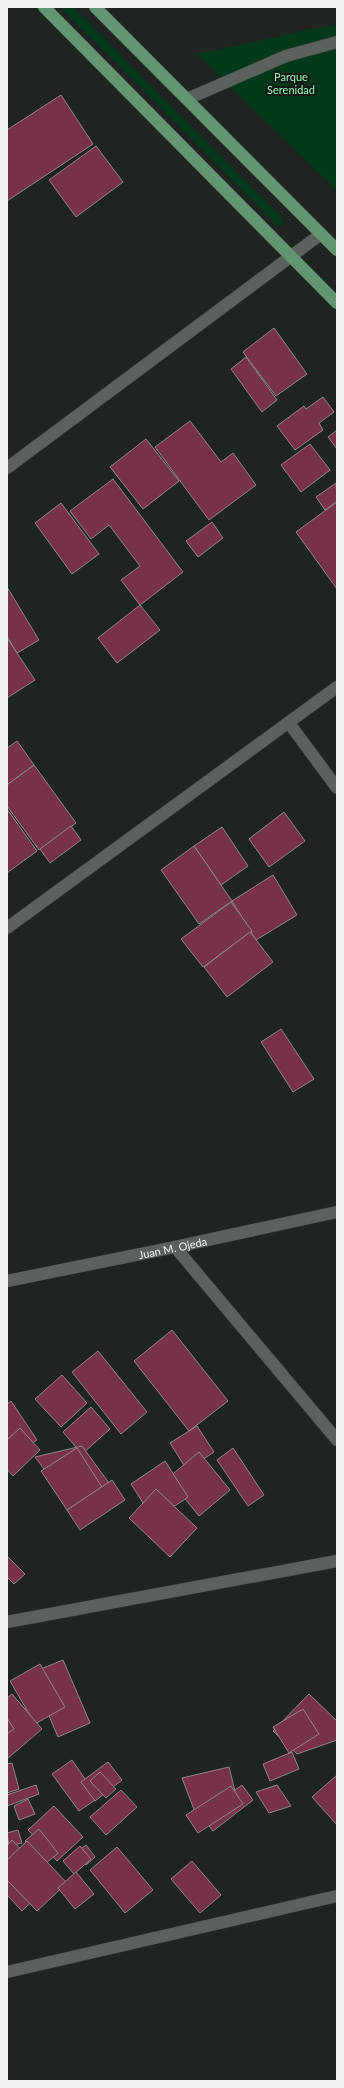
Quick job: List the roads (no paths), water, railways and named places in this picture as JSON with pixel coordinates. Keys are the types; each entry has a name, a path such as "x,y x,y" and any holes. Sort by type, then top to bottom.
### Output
{"main road":[{"path":"44,7 337,303"},
{"path":"95,7 337,250"}],"street":[{"path":"187,100 286,56 337,42"},
{"path":"7,468 321,234"},
{"path":"7,928 337,687"},
{"path":"289,722 337,788"},
{"name":"Juan M. Ojeda","path":"7,1281 337,1212"},
{"path":"174,1247 337,1440"},
{"path":"7,1622 337,1561"},
{"path":"7,1972 337,1896"}],"park label":[{"name":"Parque Serenidad","path":"291,82"}]}
